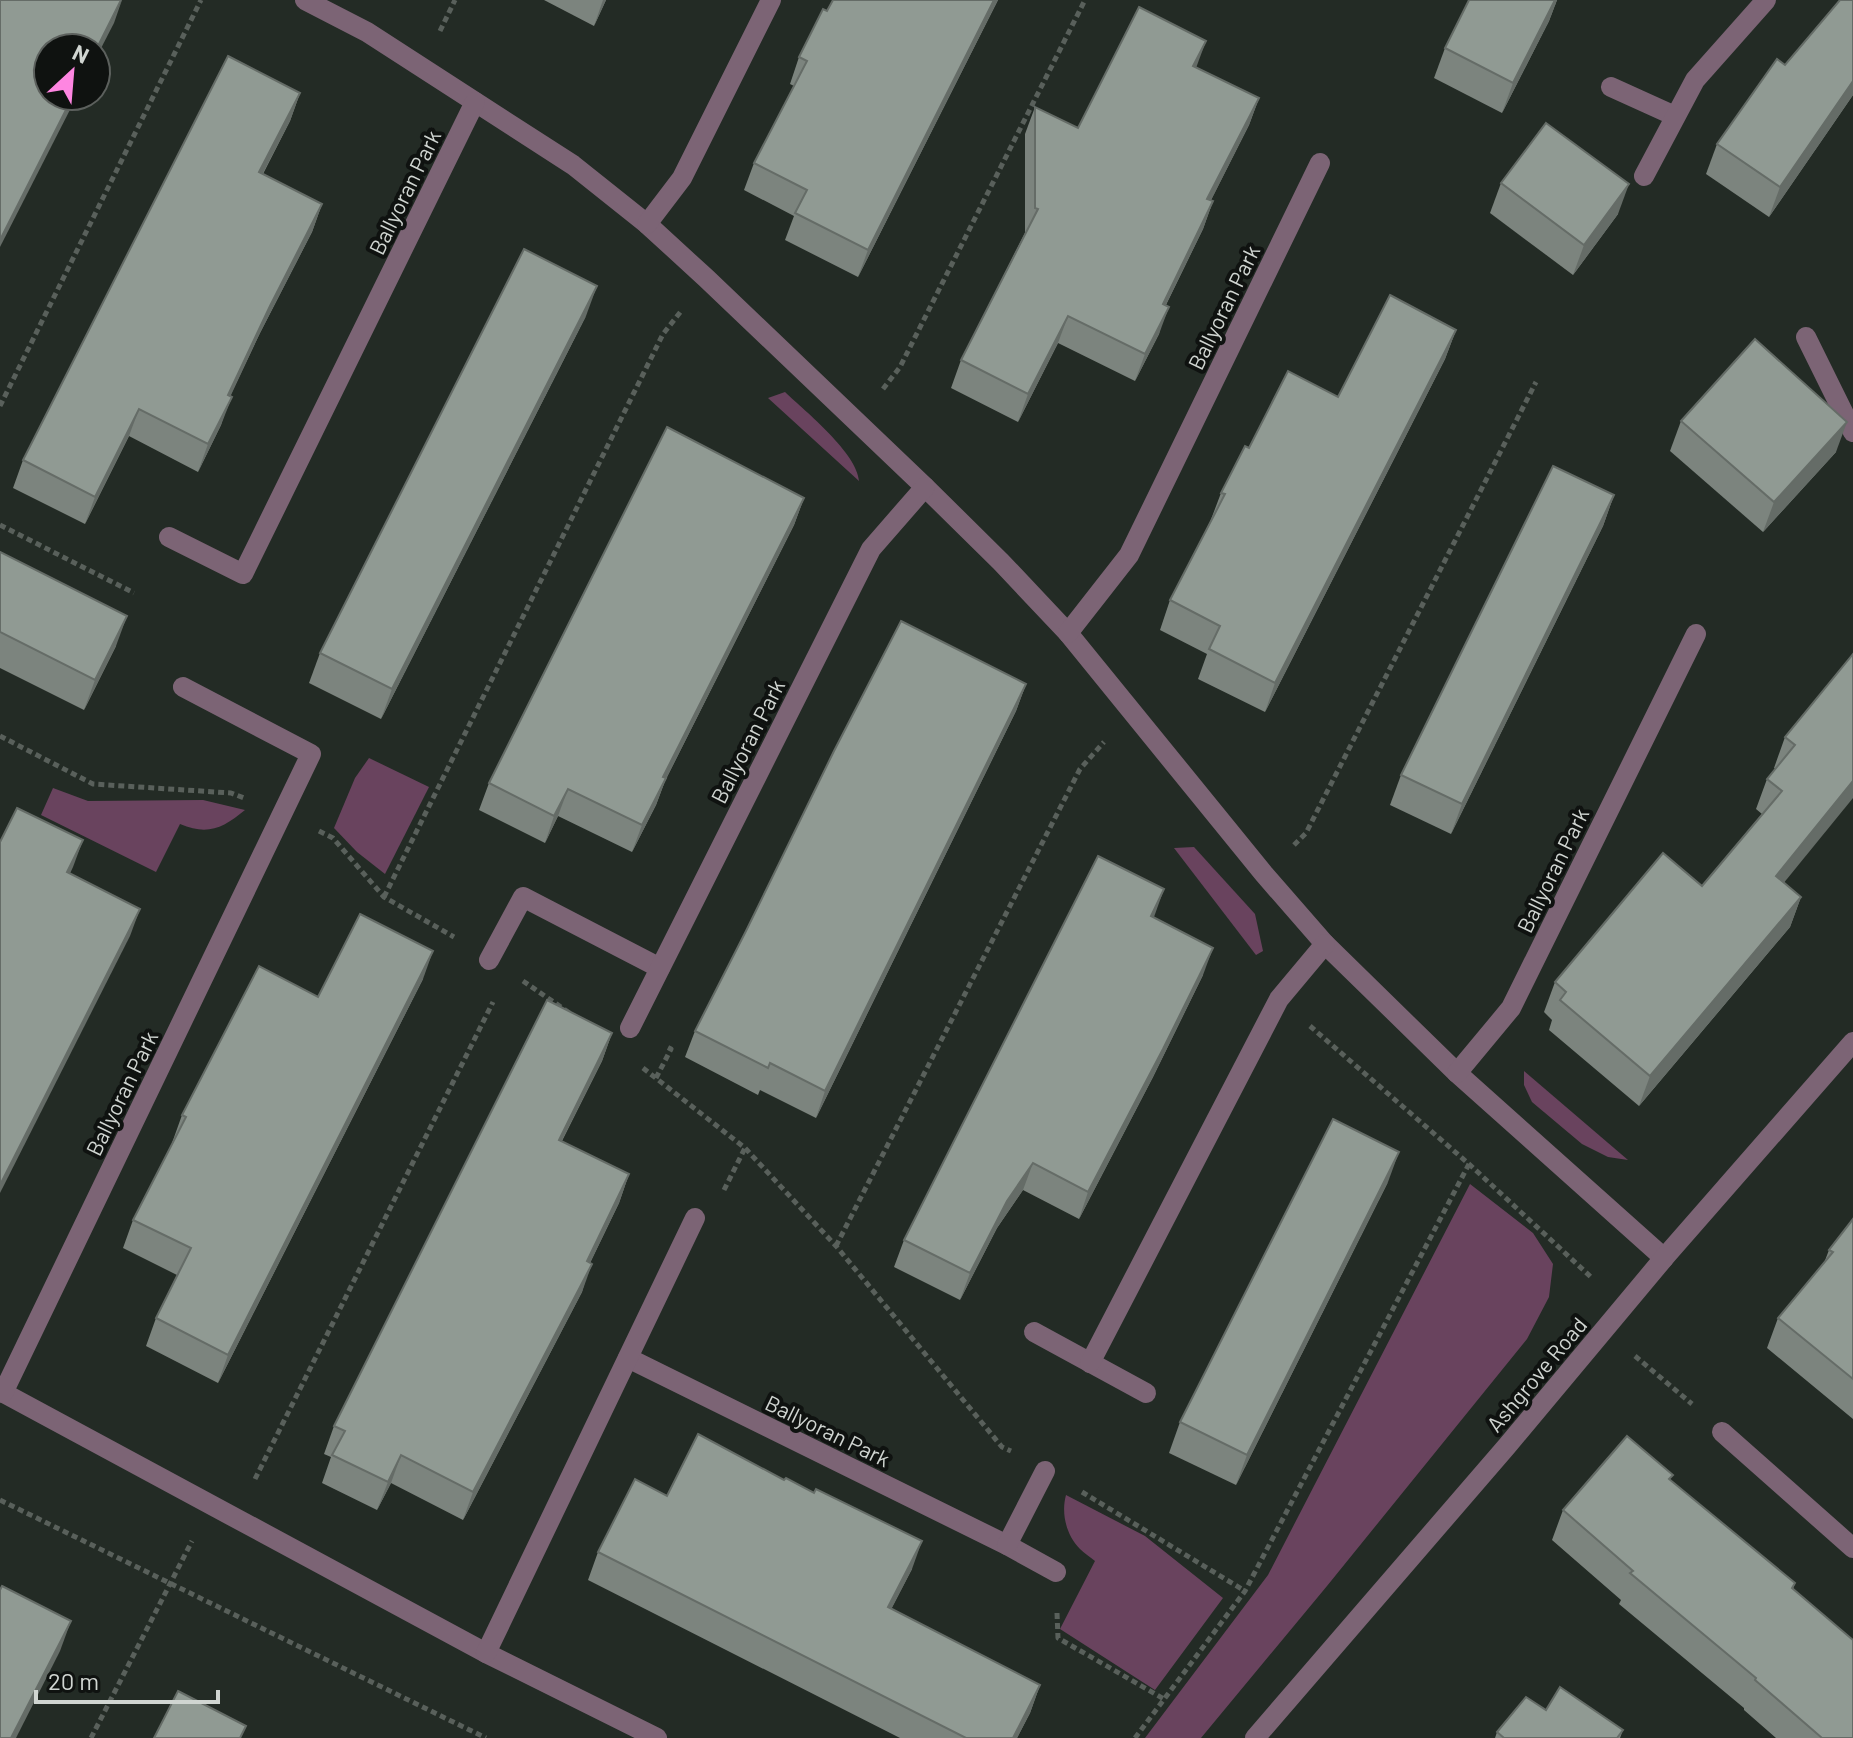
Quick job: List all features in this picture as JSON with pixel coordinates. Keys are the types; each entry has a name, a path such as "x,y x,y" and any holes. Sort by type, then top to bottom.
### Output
{"street":[{"path":"305,0 367,32 573,165 647,224 706,278 925,487 1068,633 1264,874 1325,944 1457,1073 1664,1258"},
{"path":"647,224 682,178 771,0"},
{"path":"1644,176 1695,80 1766,0"},
{"path":"1611,87 1675,116"},
{"name":"Ballyoran Park","path":"169,537 243,574 475,102"},
{"name":"Ballyoran Park","path":"1068,633 1129,555 1320,163"},
{"path":"1806,337 1853,432"},
{"name":"Ballyoran Park","path":"630,1028 871,549 925,487"},
{"name":"Ballyoran Park","path":"1457,1073 1511,1008 1696,634"},
{"name":"Ballyoran Park","path":"183,687 311,754 1,1392 486,1653 657,1738"},
{"path":"489,960 523,897 660,968"},
{"path":"1090,1363 1279,999 1325,944"},
{"name":"Ashgrove Road","path":"1255,1738 1507,1446 1664,1258 1853,1042"},
{"path":"486,1653 695,1218"},
{"path":"1034,1332 1146,1393"},
{"name":"Ballyoran Park","path":"628,1358 1056,1572"},
{"path":"1722,1432 1851,1543"},
{"path":"1007,1545 1045,1471"}],"path":[{"path":"0,406 201,0"},
{"path":"857,422 900,367 1085,0"},
{"path":"384,897 663,334 706,278"},
{"path":"1264,874 1306,833 1536,382"},
{"path":"0,525 134,593"},
{"path":"836,1246 1080,769 1132,711"},
{"path":"0,736 93,784 231,793 333,838 384,897 579,1019"},
{"path":"236,1518 508,972"},
{"path":"1279,999 1469,1164 1623,1307"},
{"path":"642,1068 741,1144 836,1246 1002,1447 1096,1499 1245,1591"},
{"path":"1135,1738 1245,1591 1469,1164"},
{"path":"1605,1329 1722,1432"},
{"path":"0,1500 486,1738"},
{"path":"91,1738 210,1504"},
{"path":"1056,1572 1058,1638 1164,1699"}],"shaded area":[{"path":"785,392 850,458 859,481 768,398"},
{"path":"369,758 429,787 385,874 357,852 334,828 355,778"},
{"path":"53,788 88,801 203,800 245,810 230,821 207,830 180,824 156,872 41,815"},
{"path":"1194,847 1255,914 1263,951 1256,955 1174,848"},
{"path":"1524,1071 1628,1160 1608,1157 1582,1144 1532,1102 1524,1085"},
{"path":"1470,1184 1533,1233 1553,1264 1549,1297 1527,1339 1201,1738 1145,1738 1268,1575"},
{"path":"1066,1495 1145,1536 1223,1598 1155,1690 1060,1629 1095,1561 1080,1549 1068,1531 1064,1509"}],"building":[{"path":"0,0 121,0 105,32 32,32 32,112 65,112 0,240"},
{"path":"833,0 994,0 868,250 795,213 807,190 754,163 807,61 799,57 823,9 827,11"},
{"path":"1469,0 1555,0 1513,83 1445,48"},
{"path":"1840,0 1853,0 1853,81 1780,187 1717,144 1777,59 1785,65"},
{"path":"1139,7 1206,41 1193,66 1259,98 1207,199 1213,201 1163,304 1169,307 1145,354 1068,316 1028,394 961,360 1038,209 1035,208 1035,107 1078,128"},
{"path":"228,56 300,93 259,172 322,204 270,306 228,395 232,397 208,444 139,409 95,497 23,460"},
{"path":"1546,123 1629,184 1584,245 1501,183"},
{"path":"524,249 597,286 392,689 320,653"},
{"path":"1390,295 1456,330 1275,683 1209,649 1220,626 1170,600 1225,494 1221,493 1245,446 1249,448 1288,371 1338,397"},
{"path":"1755,339 1847,422 1774,502 1681,421"},
{"path":"667,427 804,498 663,777 666,778 642,825 568,789 554,816 489,783"},
{"path":"1553,466 1614,495 1462,804 1401,775"},
{"path":"0,552 127,616 95,680 0,632"},
{"path":"901,621 1026,684 825,1091 770,1063 768,1068 695,1031"},
{"path":"1853,654 1853,781 1776,876 1801,897 1650,1076 1560,1000 1566,992 1555,982 1663,853 1702,886 1782,791 1767,779 1795,745 1785,737"},
{"path":"17,808 83,840 67,872 140,909 0,1185 0,842"},
{"path":"1098,856 1164,889 1151,916 1213,948 1088,1192 1033,1163 1007,1201 970,1273 904,1240"},
{"path":"360,914 433,951 228,1355 156,1318 191,1248 133,1220 186,1117 182,1115 259,966 318,997"},
{"path":"547,1000 612,1033 559,1140 629,1174 587,1261 592,1264 473,1492 401,1455 388,1482 332,1455 345,1431 334,1426"},
{"path":"1333,1119 1399,1152 1247,1455 1180,1422"},
{"path":"1853,1219 1853,1379 1778,1318 1833,1252 1829,1250"},
{"path":"698,1434 784,1480 786,1478 814,1493 816,1489 922,1541 888,1607 1040,1685 1013,1738 966,1738 598,1552 635,1479 667,1496"},
{"path":"1627,1436 1673,1475 1669,1479 1795,1583 1792,1588 1853,1640 1853,1738 1822,1738 1756,1678 1630,1573 1633,1571 1563,1510"},
{"path":"2,1586 71,1621 11,1738 0,1738"},
{"path":"1560,1687 1623,1730 1617,1738 1504,1738 1497,1732 1526,1697 1546,1710"},
{"path":"178,1691 246,1726 240,1738 154,1738"}]}
